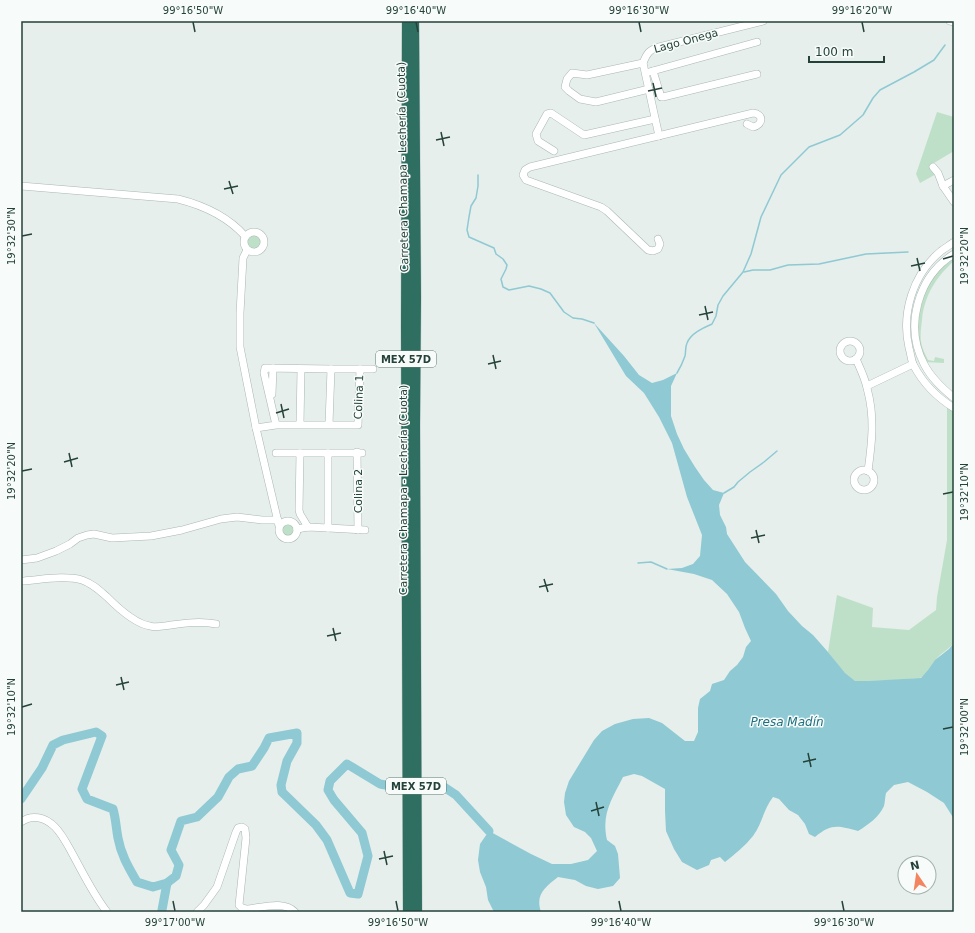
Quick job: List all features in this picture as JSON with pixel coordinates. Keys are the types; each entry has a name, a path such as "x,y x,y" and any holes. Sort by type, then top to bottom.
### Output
{"highway":[{"name":"Carretera Chamapa - Lechería (Cuota)","path":"407,21 406,292 412,875 408,912"},
{"name":"Carretera Chamapa - Lechería (Cuota)","path":"411,696 416,298 414,21"},
{"name":"Carretera Chamapa - Lechería (Cuota)","path":"412,875 417,912"}],"street":[{"name":"Lago Onega","path":"659,136 643,62 651,49 763,21"},
{"path":"950,21 954,22"},
{"path":"645,73 757,42"},
{"path":"643,62 587,75 572,73 566,79 565,87 580,99 596,102 649,89"},
{"path":"654,71 661,96 663,97 757,74"},
{"path":"554,150 538,141 536,134 547,114 551,113 584,135 655,120"},
{"path":"658,239 660,244 658,249 654,252 648,250 601,207 532,183 526,180 523,175 525,170 530,167 752,113 757,113 760,116 761,120 757,126 753,127 747,124"},
{"path":"933,167 938,173 943,186 954,202"},
{"path":"943,186 954,180"},
{"path":"21,186 178,199 192,202 226,219 237,227 245,236"},
{"path":"256,231 262,234 264,240 263,247 259,251 253,252 247,250 244,246 243,240 245,236 250,232 256,231"},
{"path":"954,242 941,251 922,272 914,286 906,318 907,340 914,364 924,381 931,389 942,400 954,408"},
{"path":"21,560 36,558 56,551 78,538 87,535 94,534 112,538 151,536 182,530 221,519 237,517 278,523 287,520 292,521 296,527 296,534 293,538 286,539 281,537 278,533 278,523 256,428 240,347 243,258 247,250"},
{"path":"954,254 947,258 938,267 922,290 917,304 915,319 915,338 924,365 934,379 954,398"},
{"path":"867,386 914,364 917,356 921,357"},
{"path":"856,359 867,386 872,409 872,447 868,471"},
{"path":"914,364 920,369 924,365"},
{"name":"Colina 1","path":"276,425 262,368 373,369"},
{"name":"Colina 1","path":"272,404 273,368"},
{"path":"300,424 302,369"},
{"path":"329,424 331,369"},
{"name":"Colina 1","path":"256,428 300,424 361,425 360,369"},
{"name":"Colina 2","path":"276,453 360,452 362,530 296,527"},
{"path":"300,453 299,510 308,527"},
{"path":"328,453 328,528"},
{"path":"296,527 303,518"},
{"path":"21,581 68,578 82,580 97,588 135,620 149,626 161,627 191,622 208,622 216,624"},
{"path":"21,822 33,817 40,818 48,821 55,827 62,835 92,891 107,912"},
{"path":"197,912 217,887 236,832 238,828 242,827 245,829 246,838 239,905 246,910 278,905 286,906 295,912"}],"green space":[{"path":"937,112 954,117 954,151 934,163 933,167 938,173 920,183 916,174"},
{"path":"253,234 259,236 261,242 259,248 253,250 247,248 245,242 247,236"},
{"path":"954,258 954,261 936,280 928,295 923,311 921,328 921,344 928,360 934,361 935,357 944,359 944,363 925,362 918,339 919,321 924,297 934,277"},
{"path":"947,403 954,408 954,643 936,659 926,673 920,678 855,681 844,672 828,652 837,595 873,608 872,627 909,630 936,610 947,540"},
{"path":"289,523 295,525 297,531 295,537 289,539 283,537 281,531 283,525"}],"water":[{"name":"Presa Madín","path":"594,323 639,375 652,383 663,380 677,373 671,386 671,416 684,449 695,467 713,490 724,493 719,505 720,515 726,527 727,534 745,562 776,594 788,611 813,635 845,673 855,681 921,678 935,660 954,643 954,819 944,803 908,782 894,785 886,793 884,806 879,814 858,831 835,827 826,829 815,837 809,834 805,824 798,815 789,810 779,799 773,797 767,806 759,826 753,836 743,847 725,862 720,857 711,860 709,865 697,870 682,862 666,831 665,789 642,776 634,774 623,777 609,807 605,822 607,840 615,846 618,854 620,878 613,886 598,889 586,886 575,880 558,877 545,888 540,896 539,906 541,912 494,912 488,900 486,887 480,872 478,860 480,844 489,831 552,864 571,864 588,860 597,851 591,838 585,832 574,827 566,815 564,802 569,781 594,740 602,731 615,724 633,719 649,718 662,723 685,741 694,741 698,732 698,708 700,699 710,691 712,684 724,680 743,657 746,647 751,641 739,612 727,594 712,580 694,574 667,569 682,568 693,564 700,556 702,535 687,497 672,443 659,417 644,393 626,376"}],"waterway":[{"path":"677,373 685,356 686,346 689,339 698,331 712,324 716,316 718,305 723,296 743,272 751,254 761,217 781,175 809,147 840,135 863,115 873,98 880,90 934,60 945,45"},
{"path":"478,175 476,198 471,206 467,230 469,237 494,248 496,254 503,259 507,265 501,279 503,287 509,290 529,286 541,289 550,293 564,312 573,318 594,323"},
{"path":"744,272 753,270 770,270 788,265 819,264 866,254 908,252"},
{"path":"724,493 734,487 738,482 777,451"},
{"path":"638,563 651,562 667,569"},
{"path":"21,799 42,768 53,745 63,740 96,732 102,736 82,789 87,799 113,809 119,844 128,866 137,882 153,887 167,883 176,876 179,865 171,850 181,821 197,817 218,797 229,777 238,769 252,766 269,738 297,733 297,743 287,761 281,785 282,792 316,825 327,840 350,893 358,894 368,856 362,833 334,800 328,790 330,781 347,764 380,784 391,786 419,783 444,787 456,795 489,831"},
{"path":"162,912 167,883"}]}
